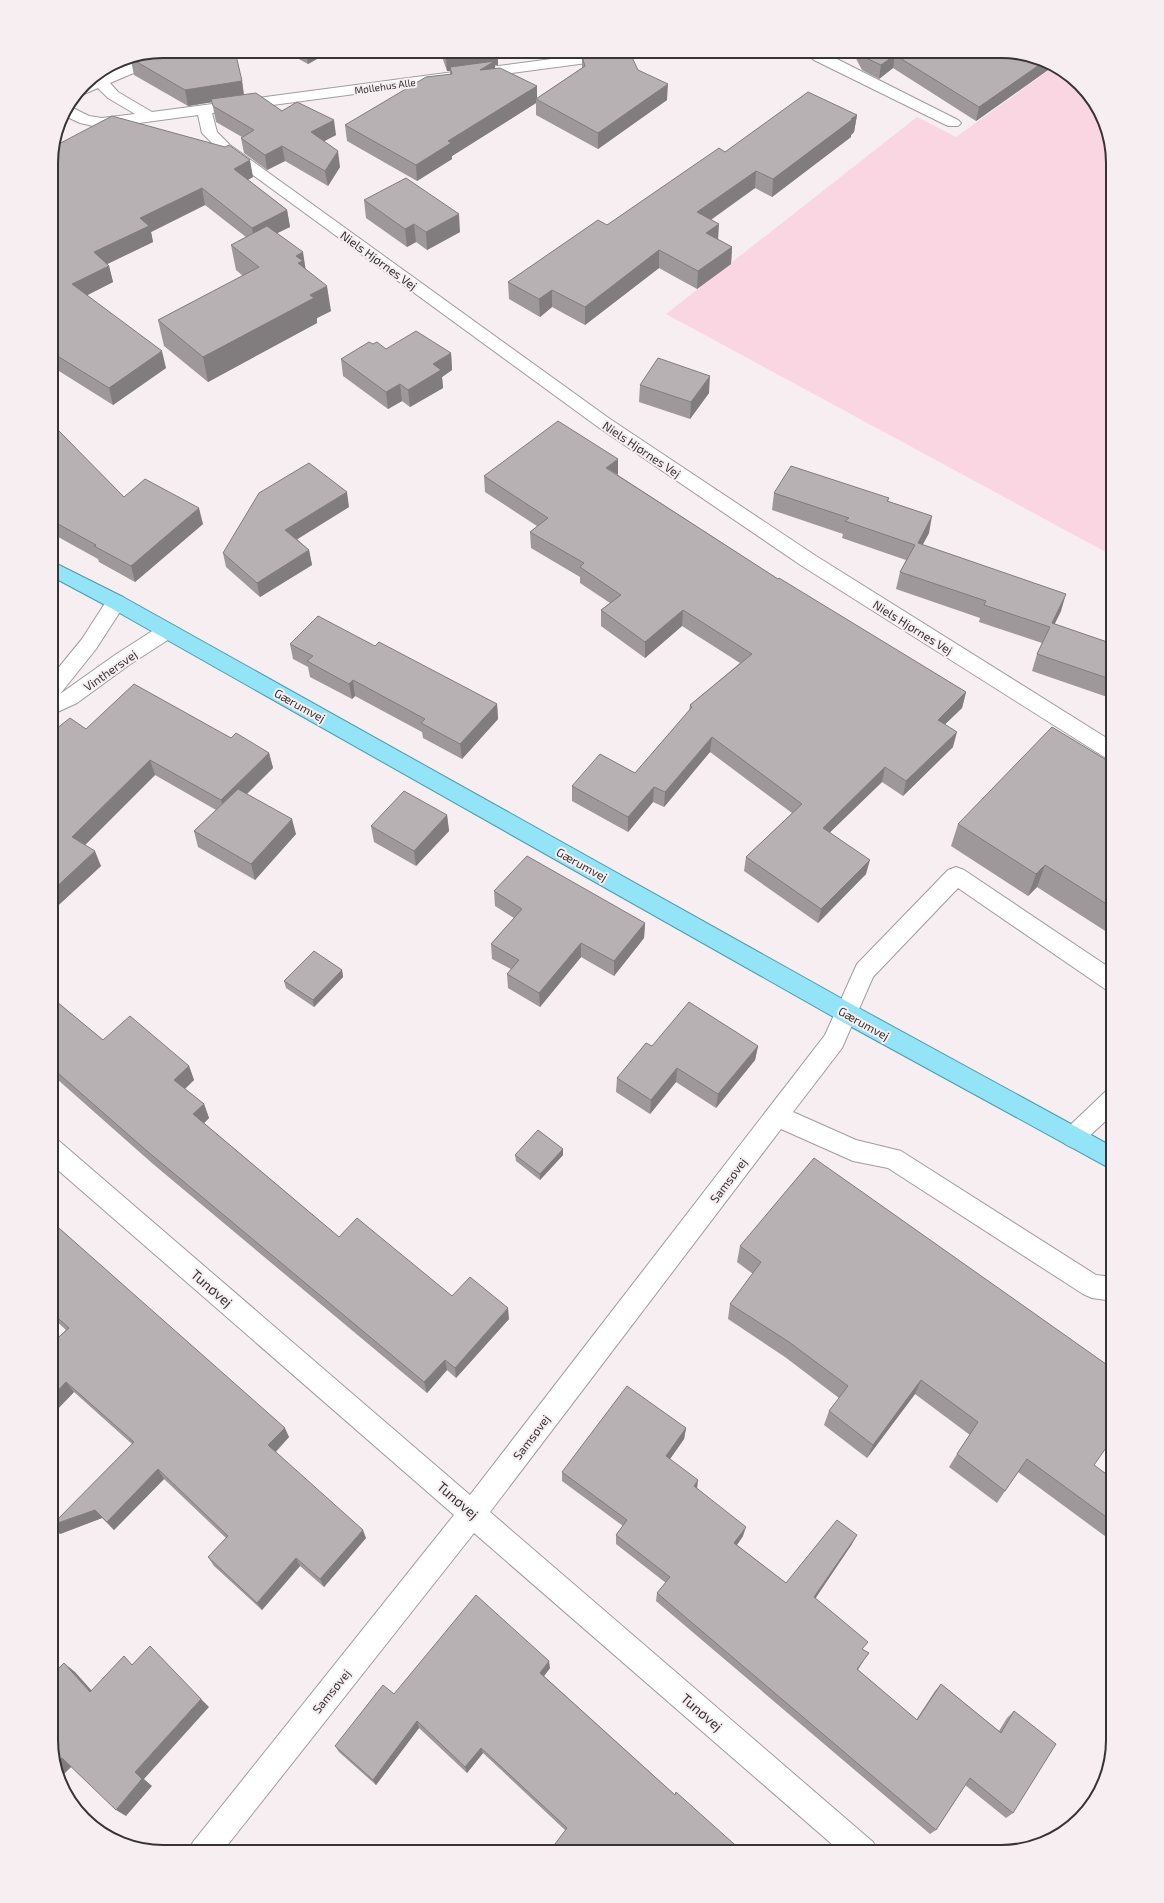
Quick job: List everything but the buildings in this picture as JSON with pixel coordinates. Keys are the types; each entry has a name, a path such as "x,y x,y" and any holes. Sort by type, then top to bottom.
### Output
{"main road":[{"name":"Gærumvej","path":"58,572 116,602 846,1013 1106,1155"}],"street":[{"name":"Møllehus Alle","path":"71,113 85,120 102,123 147,115 204,110 594,58"},
{"path":"821,58 953,123"},
{"path":"94,84 138,66 151,59"},
{"path":"100,82 113,95 147,115"},
{"path":"83,133 102,123 129,104"},
{"name":"Niels Hjørnes Vej","path":"204,110 210,133 225,148 604,423 809,561 1106,748"},
{"name":"Vinthersvej","path":"58,682 89,644 116,602"},
{"name":"Vinthersvej","path":"58,704 70,698 122,660 167,631"},
{"name":"Samsøvej","path":"209,1845 473,1513 834,1041 865,971 956,876 1106,977"},
{"path":"1073,1137 1106,1106"},
{"path":"777,1116 854,1150 893,1158 1092,1286 1106,1288"},
{"name":"Tunøvej","path":"58,1155 856,1845"}],"shaded area":[{"path":"1049,70 1070,84 1080,94 1095,116 1100,129 1104,142 1106,163 1106,552 666,314 917,117 956,137"}]}
